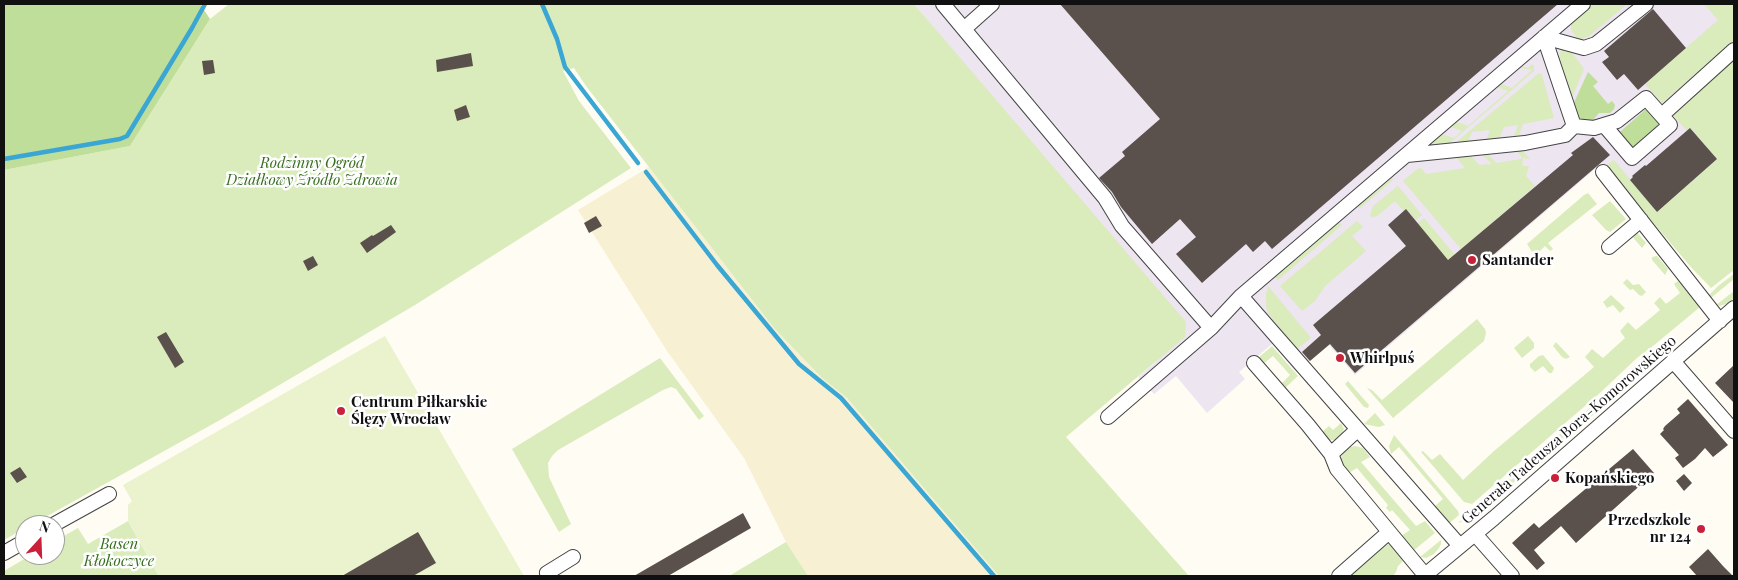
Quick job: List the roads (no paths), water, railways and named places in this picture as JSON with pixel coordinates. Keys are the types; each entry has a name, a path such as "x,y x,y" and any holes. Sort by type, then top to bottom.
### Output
{"street":[{"path":"943,4 1105,198 1122,226 1211,328"},
{"path":"964,29 992,4"},
{"path":"1108,418 1211,328 1242,296 1583,4"},
{"path":"1544,37 1584,48 1596,44 1646,4"},
{"path":"1544,37 1574,126"},
{"path":"1662,115 1734,50"},
{"path":"1574,126 1594,128 1617,121 1646,98 1670,124 1632,158 1604,125"},
{"path":"1406,155 1525,143 1565,135 1574,126"},
{"path":"1603,172 1720,321"},
{"path":"1609,247 1641,220"},
{"path":"1242,296 1460,546"},
{"name":"Generała Tadeusza Bora-Komorowskiego","path":"1425,576 1734,308"},
{"path":"1672,361 1734,431"},
{"path":"1254,363 1308,425 1331,454 1337,469 1425,576"},
{"path":"1331,454 1357,430"},
{"path":"65,518 109,494"},
{"path":"1339,576 1389,532"},
{"path":"1475,534 1512,576"},
{"path":"4,553 15,547"},
{"path":"548,576 548,573 573,557"}],"waterway":[{"path":"4,159 120,139 127,136 205,4"},
{"path":"542,4 557,39 565,67 638,163"},
{"path":"646,172 717,265 799,364 841,398 994,576"}],"place":[{"name":"Santander","path":"1472,260"},
{"name":"Whirlpuś","path":"1340,358"},
{"name":"Centrum Piłkarskie Ślęzy Wrocław","path":"341,411"},
{"name":"Kopańskiego","path":"1555,478"},
{"name":"Przedszkole nr 124","path":"1701,529"}],"park label":[{"name":"Rodzinny Ogród Działkowy Źródło Zdrowia","path":"312,172"},
{"name":"Basen Kłokoczyce","path":"119,552"}]}
